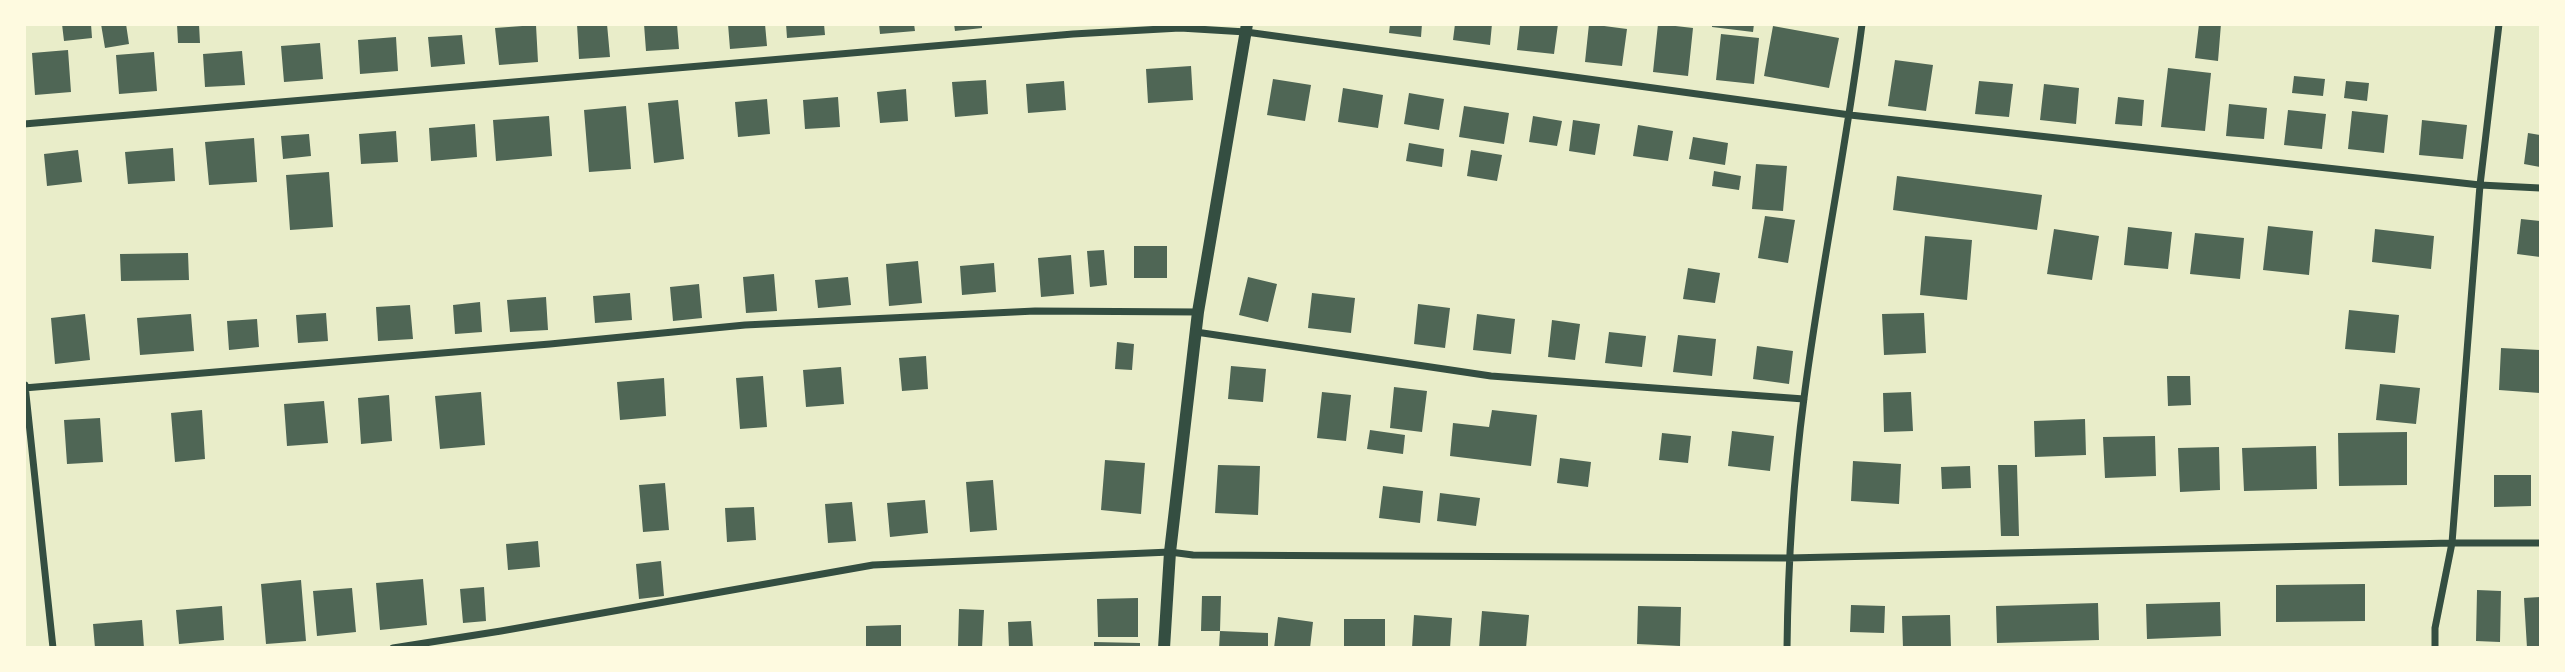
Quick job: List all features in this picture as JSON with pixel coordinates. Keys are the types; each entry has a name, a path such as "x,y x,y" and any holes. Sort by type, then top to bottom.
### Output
{"street":[{"path":"1787,648 1788,558 1804,399 1862,24"},
{"path":"2435,648 2435,628 2452,543 2480,185 2499,24"},
{"path":"24,124 1073,34 1180,27 1247,28 1850,115 2480,185 2540,188"},
{"path":"1164,648 1170,552 1198,312 1247,28"},
{"path":"53,648 25,387 745,325 1035,311 1198,312"},
{"path":"1196,332 1491,376 1804,399"},
{"path":"393,648 873,565 1170,552 1193,555 1788,558 2540,543"}],"building":[{"path":"62,24 91,24 92,38 64,41"},
{"path":"101,24 126,24 129,44 105,48"},
{"path":"177,24 199,24 200,43 178,43"},
{"path":"577,24 607,24 610,57 579,59"},
{"path":"644,24 677,24 679,49 646,51"},
{"path":"728,24 765,24 767,46 730,49"},
{"path":"786,24 824,24 825,35 787,38"},
{"path":"879,24 914,24 915,31 880,34"},
{"path":"954,24 982,24 982,28 955,31"},
{"path":"1390,24 1422,24 1421,37 1389,33"},
{"path":"1455,24 1492,24 1490,45 1453,40"},
{"path":"1520,24 1558,24 1554,54 1517,50"},
{"path":"1589,24 1627,29 1622,66 1585,62"},
{"path":"1658,24 1693,28 1688,76 1653,72"},
{"path":"1712,24 1754,24 1753,32 1712,27"},
{"path":"2199,24 2221,24 2218,61 2195,58"},
{"path":"536,25 538,62 499,65 495,28"},
{"path":"1773,26 1839,38 1829,88 1764,76"},
{"path":"1721,34 1759,38 1754,84 1716,80"},
{"path":"462,35 465,64 431,67 428,37"},
{"path":"396,37 398,71 360,74 358,40"},
{"path":"320,43 323,79 284,82 281,46"},
{"path":"68,50 71,92 35,95 32,53"},
{"path":"242,51 245,85 205,87 203,54"},
{"path":"154,52 157,91 119,94 116,55"},
{"path":"1895,60 1933,65 1926,111 1888,106"},
{"path":"1191,66 1193,100 1148,103 1146,69"},
{"path":"2168,68 2211,73 2205,131 2161,127"},
{"path":"2294,76 2325,79 2323,96 2292,93"},
{"path":"1273,79 1311,85 1305,121 1267,115"},
{"path":"986,80 988,114 955,117 952,82"},
{"path":"1064,81 1066,110 1028,113 1026,84"},
{"path":"1979,81 2013,84 2009,117 1975,114"},
{"path":"2346,81 2369,83 2367,101 2344,98"},
{"path":"2044,84 2079,88 2076,124 2040,120"},
{"path":"1343,88 1383,95 1378,128 1338,122"},
{"path":"906,89 908,121 880,123 877,92"},
{"path":"1409,93 1444,99 1439,130 1404,124"},
{"path":"838,97 840,127 805,129 803,100"},
{"path":"2118,97 2144,100 2142,126 2115,124"},
{"path":"767,99 770,134 738,137 735,102"},
{"path":"678,100 684,159 654,163 648,103"},
{"path":"2229,104 2267,108 2264,139 2226,136"},
{"path":"626,106 631,169 589,172 584,110"},
{"path":"1464,106 1509,113 1504,144 1459,137"},
{"path":"2288,110 2326,114 2322,149 2284,145"},
{"path":"2352,111 2388,115 2384,153 2348,149"},
{"path":"549,116 552,156 496,161 493,120"},
{"path":"1533,116 1562,121 1557,146 1529,142"},
{"path":"1573,120 1600,124 1595,155 1569,151"},
{"path":"2422,120 2467,125 2463,159 2419,155"},
{"path":"475,124 477,157 431,161 429,128"},
{"path":"1638,125 1673,131 1668,161 1633,156"},
{"path":"396,131 398,162 361,164 359,134"},
{"path":"2528,133 2540,135 2540,167 2524,164"},
{"path":"309,134 311,156 283,159 281,136"},
{"path":"1693,137 1728,143 1725,165 1689,159"},
{"path":"254,138 257,182 209,185 205,142"},
{"path":"1409,143 1444,149 1442,167 1406,161"},
{"path":"173,148 175,181 128,184 125,152"},
{"path":"78,150 82,182 47,186 44,154"},
{"path":"1471,150 1502,155 1497,181 1467,176"},
{"path":"1756,164 1787,166 1783,211 1752,209"},
{"path":"1714,171 1741,176 1739,190 1712,186"},
{"path":"329,172 333,227 290,230 286,175"},
{"path":"1897,176 2042,195 2037,230 1893,210"},
{"path":"1765,216 1795,220 1788,263 1758,258"},
{"path":"2521,219 2540,221 2540,257 2517,254"},
{"path":"2268,226 2313,231 2309,275 2263,270"},
{"path":"2128,227 2172,232 2168,269 2124,265"},
{"path":"2054,229 2099,236 2092,280 2047,274"},
{"path":"2375,229 2434,236 2431,269 2372,262"},
{"path":"2195,233 2244,238 2240,279 2190,274"},
{"path":"1925,236 1972,240 1967,300 1920,295"},
{"path":"1134,246 1167,246 1167,278 1134,278"},
{"path":"1104,250 1107,285 1090,287 1087,251"},
{"path":"188,253 189,280 121,281 120,254"},
{"path":"1071,255 1074,294 1041,297 1038,258"},
{"path":"918,261 922,303 889,306 886,264"},
{"path":"994,263 996,292 962,295 960,266"},
{"path":"1688,268 1720,273 1715,303 1683,299"},
{"path":"774,274 777,311 746,313 743,277"},
{"path":"848,277 851,305 818,308 815,280"},
{"path":"1248,277 1277,284 1268,322 1239,315"},
{"path":"699,284 702,318 673,321 670,287"},
{"path":"630,293 632,320 595,323 593,296"},
{"path":"1312,293 1355,298 1351,333 1308,328"},
{"path":"546,297 548,330 510,332 507,300"},
{"path":"480,302 482,332 455,334 453,305"},
{"path":"1418,304 1450,308 1445,348 1414,344"},
{"path":"410,305 413,339 378,341 376,307"},
{"path":"2349,310 2399,315 2395,353 2345,349"},
{"path":"326,313 328,341 298,343 296,315"},
{"path":"1924,313 1926,353 1884,355 1882,314"},
{"path":"85,314 90,360 55,364 51,318"},
{"path":"191,314 194,351 140,355 137,318"},
{"path":"1477,314 1515,319 1511,354 1473,350"},
{"path":"257,319 259,347 229,350 227,321"},
{"path":"1552,320 1580,324 1575,360 1548,357"},
{"path":"1609,332 1646,336 1642,367 1605,363"},
{"path":"1678,335 1716,339 1712,376 1673,372"},
{"path":"1117,342 1134,344 1132,370 1115,369"},
{"path":"1757,346 1793,351 1789,384 1753,379"},
{"path":"2501,348 2540,350 2540,393 2499,390"},
{"path":"926,356 928,389 902,391 899,358"},
{"path":"1231,366 1266,369 1263,402 1228,399"},
{"path":"841,367 844,404 806,407 803,370"},
{"path":"763,376 767,427 740,429 736,378"},
{"path":"2167,376 2190,376 2191,405 2168,406"},
{"path":"664,378 666,416 620,420 617,382"},
{"path":"2380,384 2420,388 2416,424 2376,420"},
{"path":"1394,387 1427,391 1422,432 1390,428"},
{"path":"481,392 485,445 440,449 435,396"},
{"path":"1322,392 1351,395 1346,441 1317,438"},
{"path":"1911,392 1913,431 1884,432 1883,393"},
{"path":"389,395 392,441 361,444 358,398"},
{"path":"324,401 328,443 287,446 284,404"},
{"path":"202,410 205,459 175,462 171,413"},
{"path":"1492,410 1537,415 1531,466 1450,456 1453,423 1489,427"},
{"path":"100,418 103,462 67,464 64,420"},
{"path":"2085,419 2086,455 2035,457 2034,421"},
{"path":"1370,430 1405,435 1403,454 1367,449"},
{"path":"1732,431 1774,436 1770,471 1728,466"},
{"path":"2407,432 2407,485 2339,486 2338,433"},
{"path":"1662,433 1691,436 1688,463 1659,460"},
{"path":"2155,436 2156,476 2105,478 2103,437"},
{"path":"2316,446 2317,489 2244,491 2242,448"},
{"path":"2219,447 2220,490 2180,492 2178,448"},
{"path":"1560,458 1591,462 1588,487 1557,483"},
{"path":"1105,460 1145,463 1141,514 1101,510"},
{"path":"1853,461 1901,464 1899,504 1851,501"},
{"path":"1218,465 1260,466 1258,515 1215,513"},
{"path":"1998,465 2017,465 2019,536 2001,536"},
{"path":"1970,466 1971,488 1942,489 1941,467"},
{"path":"2494,475 2531,475 2531,506 2494,507"},
{"path":"993,480 997,530 970,532 966,482"},
{"path":"665,483 669,530 643,532 639,485"},
{"path":"1383,486 1423,491 1420,523 1379,518"},
{"path":"1440,493 1480,498 1476,526 1437,521"},
{"path":"925,500 928,533 890,537 887,503"},
{"path":"852,502 856,541 828,543 825,504"},
{"path":"754,507 756,540 727,542 725,508"},
{"path":"538,541 540,567 508,570 506,544"},
{"path":"661,561 664,596 639,599 636,564"},
{"path":"423,579 427,625 380,630 376,583"},
{"path":"301,580 306,641 266,644 261,584"},
{"path":"2365,584 2365,621 2276,622 2276,585"},
{"path":"484,587 486,621 463,623 460,589"},
{"path":"352,588 356,632 317,636 313,591"},
{"path":"2477,590 2501,591 2500,642 2476,641"},
{"path":"1202,596 1221,596 1220,631 1201,631"},
{"path":"2540,597 2540,648 2527,648 2524,598"},
{"path":"1138,598 1138,637 1098,637 1097,599"},
{"path":"2220,602 2221,636 2147,639 2146,604"},
{"path":"2098,603 2099,640 1997,643 1996,606"},
{"path":"1851,605 1885,606 1884,633 1850,632"},
{"path":"222,606 224,640 179,644 176,610"},
{"path":"1638,606 1681,607 1680,646 1637,644"},
{"path":"959,609 984,610 982,648 958,647"},
{"path":"1482,611 1529,615 1526,648 1479,648"},
{"path":"1414,615 1452,618 1450,648 1412,648"},
{"path":"1950,615 1951,648 1903,648 1902,616"},
{"path":"1278,617 1313,622 1310,648 1274,648"},
{"path":"1344,619 1385,619 1385,648 1344,648"},
{"path":"142,620 144,648 95,648 93,624"},
{"path":"1031,621 1033,648 1009,648 1008,622"},
{"path":"901,625 901,648 866,648 866,626"},
{"path":"1220,631 1268,633 1268,648 1219,648"},
{"path":"1094,642 1140,643 1140,648 1094,648"}]}
